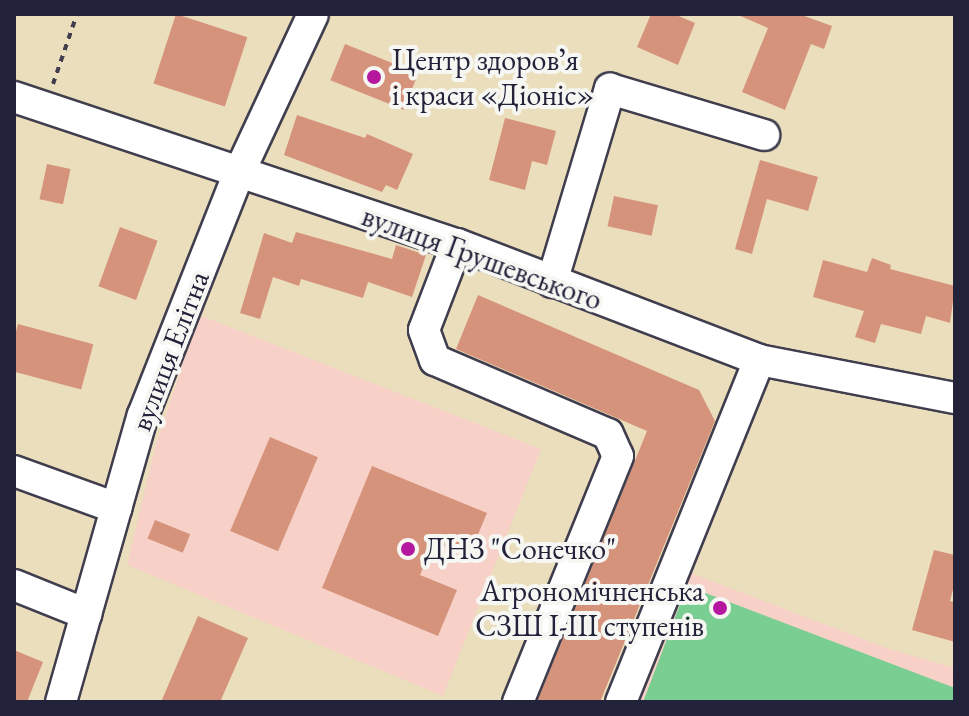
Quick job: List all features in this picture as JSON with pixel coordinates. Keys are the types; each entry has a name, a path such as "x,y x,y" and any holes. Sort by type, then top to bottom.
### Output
{"street":[{"name":"вулиця Елітна","path":"61,702 143,415 239,173 313,14"},
{"path":"552,282 610,89 764,135"},
{"name":"вулиця Грушевського","path":"14,97 457,244 759,360 955,398"},
{"path":"457,244 424,330 435,360 608,434 618,456 518,702"},
{"path":"621,702 759,360"},
{"path":"14,471 116,508"},
{"path":"14,585 86,614"}],"path":[{"path":"45,107 77,14"}],"shaded area":[{"path":"199,315 541,449 443,696 127,565 156,444"},
{"name":"Агрономічненська СЗШ І-ІІІ ступенів","path":"675,567 889,649 955,668 955,702 621,702"}],"green space":[{"name":"Агрономічненська СЗШ І-ІІІ ступенів","path":"687,586 955,688 955,702 643,702"}],"building":[{"path":"176,14 247,37 225,107 153,83"},
{"path":"651,14 674,14 695,23 678,65 637,47"},
{"path":"736,14 799,14 832,26 824,49 811,44 785,110 742,92 768,28"},
{"name":"Центр здоровʼя і краси «Діоніс»","path":"345,44 418,74 404,110 330,80"},
{"path":"297,115 365,138 367,134 413,154 397,190 386,185 382,192 284,155"},
{"path":"505,118 556,131 547,165 532,161 525,190 489,180"},
{"path":"760,160 818,177 808,211 767,199 752,254 735,249"},
{"path":"47,164 70,169 63,204 40,199"},
{"path":"614,196 658,205 652,236 608,226"},
{"path":"120,227 158,241 136,300 98,286"},
{"path":"296,232 392,259 396,245 426,255 412,297 368,282 363,298 301,279 299,286 273,277 260,319 240,313 264,233 292,243"},
{"path":"872,258 891,265 890,269 955,286 950,323 926,316 921,334 881,324 875,343 855,337 864,311 813,297 823,260 867,272"},
{"path":"478,295 699,390 715,421 600,702 537,702 647,431 456,349"},
{"path":"18,324 93,344 81,390 14,372 14,339"},
{"path":"270,437 318,457 278,551 230,531"},
{"path":"372,466 487,513 469,556 434,542 420,575 457,590 438,636 322,588"},
{"path":"155,520 190,534 183,553 148,539"},
{"path":"934,550 955,555 955,582 950,601 955,602 955,642 912,630"},
{"path":"198,616 248,638 220,702 161,702"},
{"path":"14,650 43,662 27,702 14,702"}],"place":[{"name":"Центр здоровʼя і краси «Діоніс»","path":"374,77"},
{"name":"ДНЗ \"Сонечко\"","path":"408,549"},
{"name":"Агрономічненська СЗШ І-ІІІ ступенів","path":"720,608"}]}
